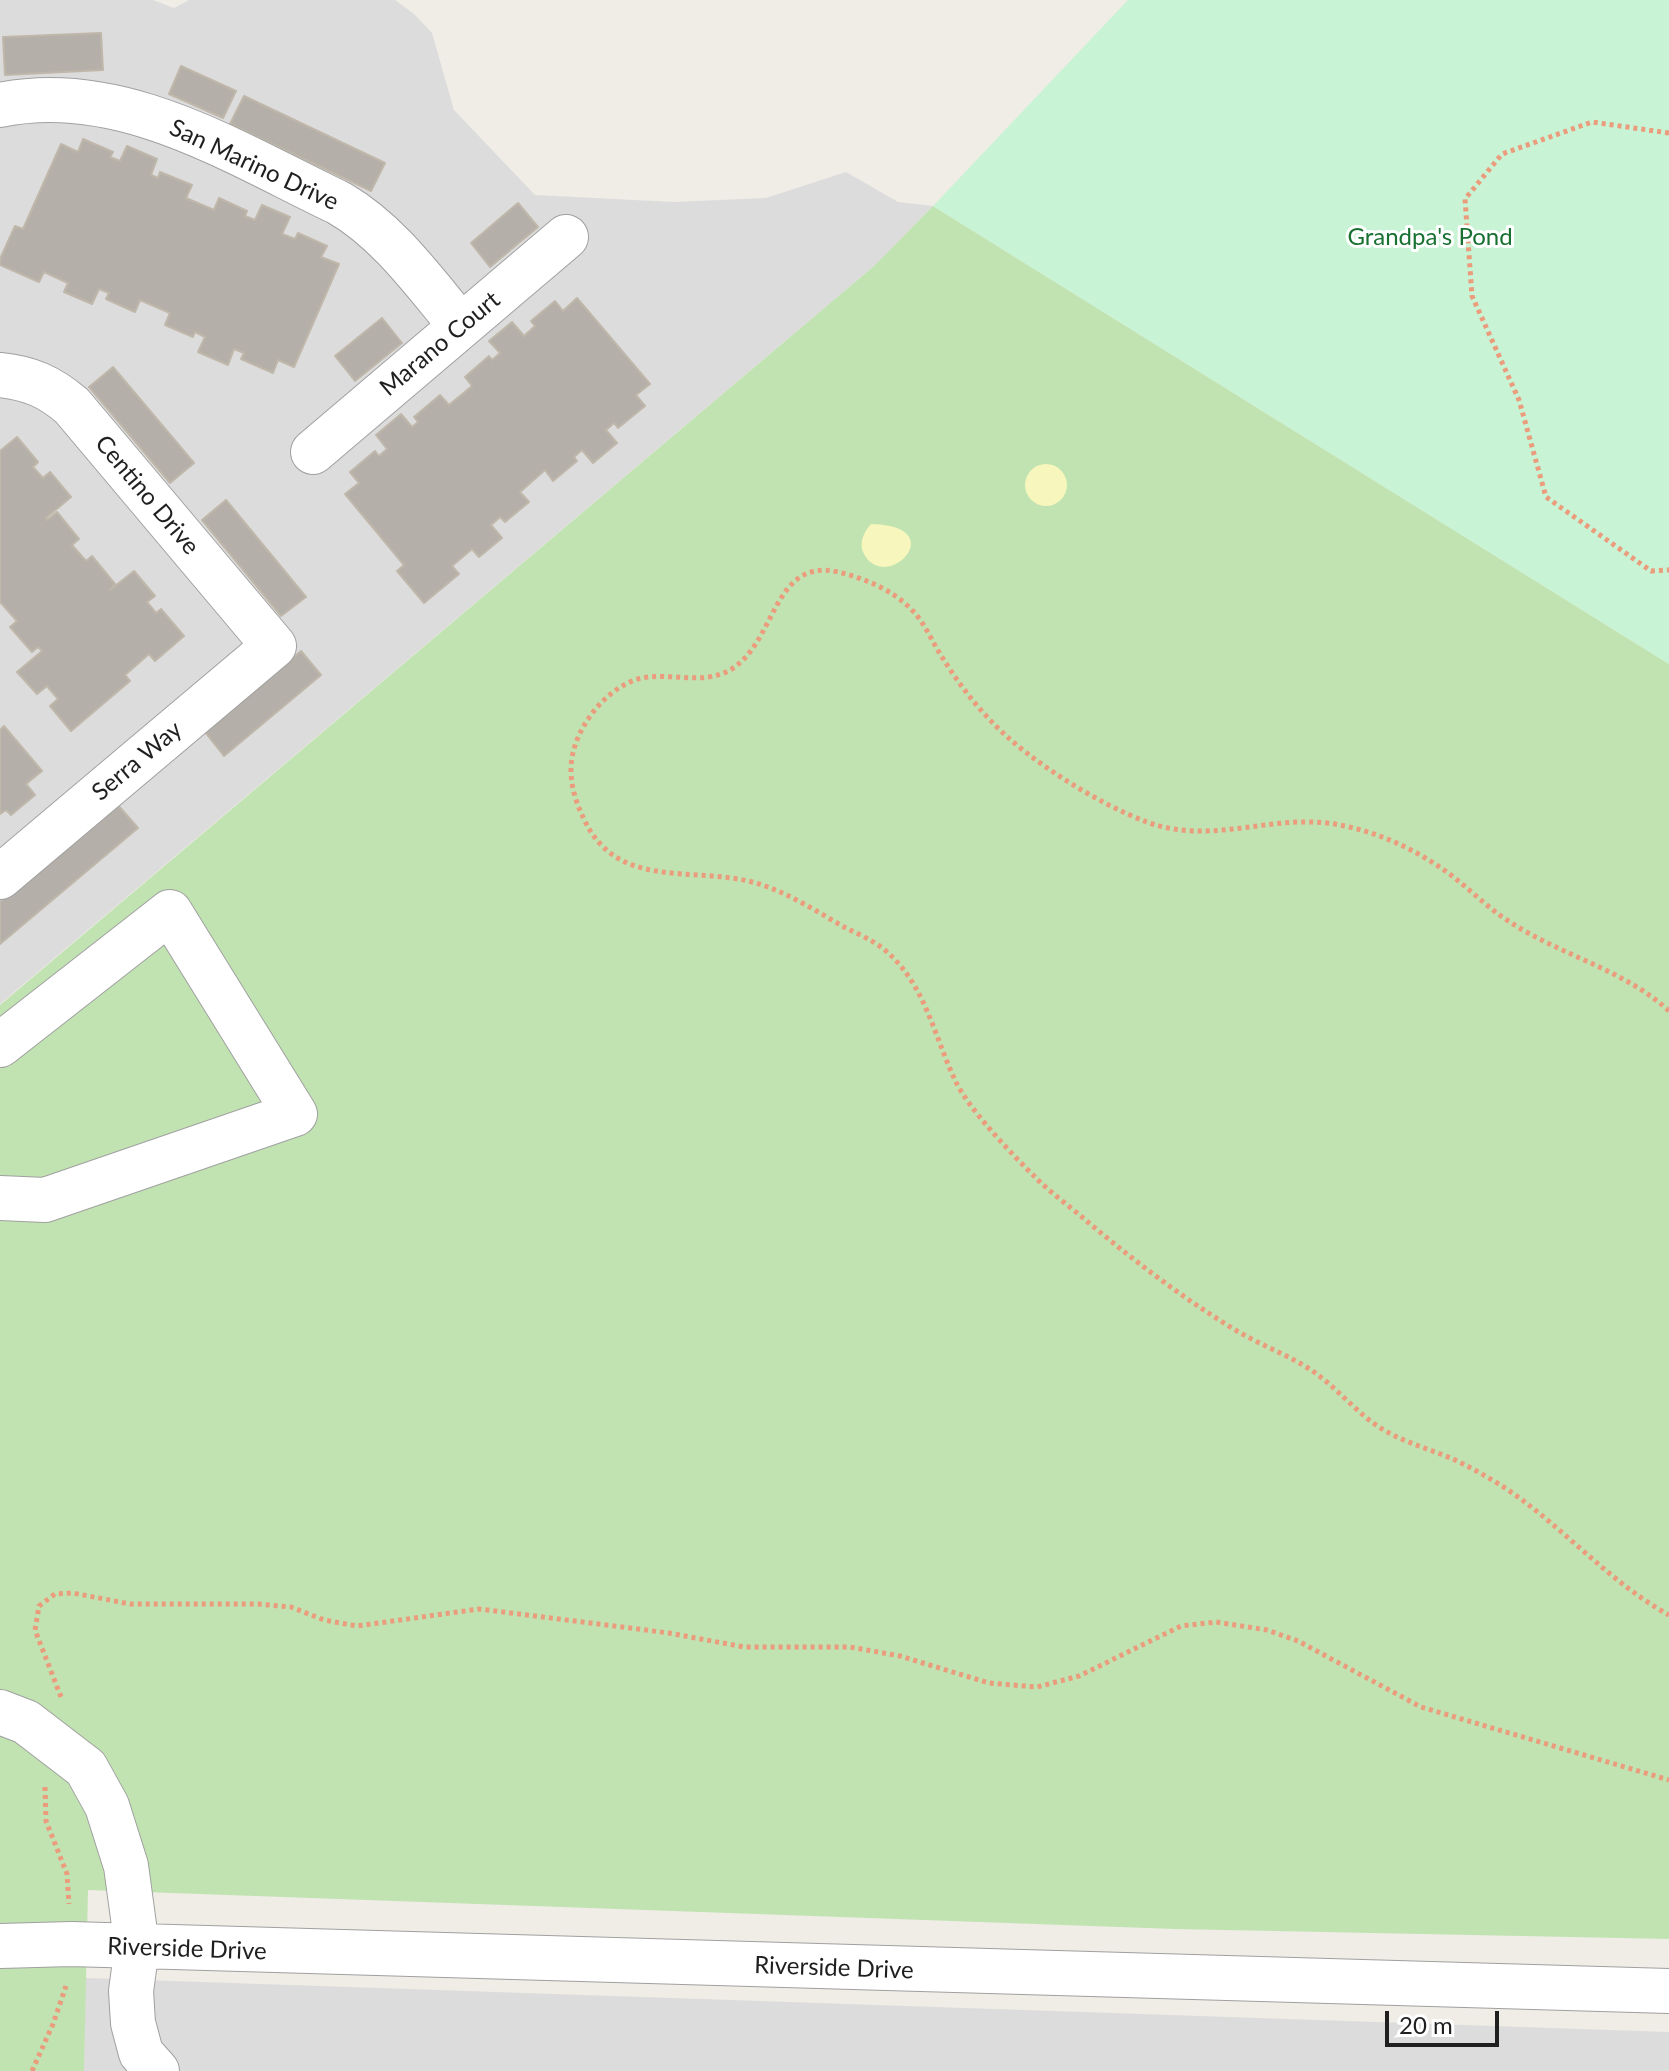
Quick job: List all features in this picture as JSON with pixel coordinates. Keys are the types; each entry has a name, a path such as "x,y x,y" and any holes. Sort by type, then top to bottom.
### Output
{"street":[{"name":"San Marino Drive","path":"0,105 52,99 90,101 127,109 216,144 355,212 384,236 461,326"},
{"name":"Marano Court","path":"313,452 566,237"},
{"name":"Centino Drive","path":"0,375 39,383 72,406 274,646"},
{"name":"Serra Way","path":"0,877 274,646"},
{"path":"0,1045 170,912 295,1114 45,1200 0,1198"},
{"path":"0,1712 26,1722 86,1768 107,1806 126,1866 137,1947 131,1991 133,2023 141,2053 157,2071"},
{"name":"Riverside Drive","path":"0,1946 71,1944 1669,1991"}],"path":[{"path":"1669,133 1592,122 1502,154 1465,199 1472,296 1519,400 1546,497 1651,571 1669,570"},
{"path":"1669,1011 1629,984 1509,922 1443,869 1409,849 1357,827 1295,821 1185,833 1144,822 1090,794 1036,759 997,728 959,684 919,618 906,604 881,587 846,573 819,568 802,574 783,593 755,647 737,668 715,677 641,678 616,690 593,712 575,744 570,771 574,795 597,843 621,861 656,873 732,878 777,890 880,946 904,970 925,1003 965,1098 1038,1180 1153,1276 1244,1335 1317,1374 1377,1426 1482,1474 1516,1495 1615,1578 1669,1615"},
{"path":"32,2071 66,1987 71,1944 67,1874 46,1821 43,1795 48,1766 66,1728 65,1711 35,1630 39,1606 55,1594 73,1593 130,1604 291,1607 324,1620 357,1626 479,1609 669,1633 744,1647 850,1647 900,1656 989,1683 1037,1687 1079,1676 1181,1626 1216,1622 1267,1630 1298,1641 1421,1707 1669,1780"}],"shaded area":[{"path":"0,0 153,0 174,8 189,0 395,0 432,33 454,110 535,195 673,202 766,198 846,172 898,202 933,206 874,266 0,1004"},
{"path":"933,206 1669,664 1669,1939 1175,1929 88,1890 84,2071 0,2071 0,1005 874,266"},
{"path":"85,1978 1669,2032 1669,2071 84,2071"}],"sand":[{"path":"1046,464 1061,470 1067,485 1061,500 1046,506 1031,500 1025,485 1031,470"},
{"path":"871,524 896,528 908,536 911,546 906,556 885,567 873,564 863,552 862,545 864,534"}],"green space":[{"name":"Grandpa's Pond","path":"1128,0 1669,0 1669,664 933,206"}],"building":[{"path":"101,33 103,70 5,75 3,37"},
{"path":"181,66 236,91 223,118 169,94"},
{"path":"244,96 385,163 371,191 230,124"},
{"path":"83,139 113,152 110,157 120,161 127,146 157,159 151,175 158,178 160,172 192,185 186,198 214,210 219,198 247,211 245,216 255,220 262,205 290,217 282,234 295,239 298,233 327,246 321,257 339,264 294,367 278,360 273,373 241,359 244,353 234,349 228,365 198,352 205,337 195,332 193,337 165,325 170,313 140,300 135,312 106,299 109,293 99,289 92,304 64,292 68,283 44,272 39,282 0,265 15,226 23,229 61,144 78,152"},
{"path":"518,203 538,227 490,267 471,243"},
{"path":"577,298 650,384 636,395 645,406 618,428 614,423 606,430 617,443 593,463 582,450 574,457 577,461 553,481 545,470 520,492 529,502 505,522 500,517 491,525 502,538 479,557 472,549 452,566 459,574 424,603 397,571 404,565 345,494 359,483 350,472 375,451 379,456 387,449 376,435 401,414 412,427 418,422 414,417 440,395 449,405 472,386 465,377 489,356 492,360 500,353 489,341 512,322 524,336 535,326 531,321 555,301 563,311"},
{"path":"382,318 402,343 355,381 335,356"},
{"path":"113,367 194,463 170,483 89,387"},
{"path":"17,437 38,462 33,467 43,478 50,472 71,497 47,520 57,512 79,539 72,545 86,561 92,556 115,584 110,590 134,571 155,596 147,602 156,613 161,609 184,636 155,661 149,654 125,675 130,681 71,731 50,706 58,699 47,686 37,694 17,672 42,651 38,647 32,652 10,627 17,621 0,602 0,451"},
{"path":"226,500 306,597 281,616 202,520"},
{"path":"301,651 321,675 224,756 205,732"},
{"path":"4,726 42,771 26,784 35,795 11,815 6,810 0,814 0,730"},
{"path":"117,804 138,828 0,944 0,902"}]}
